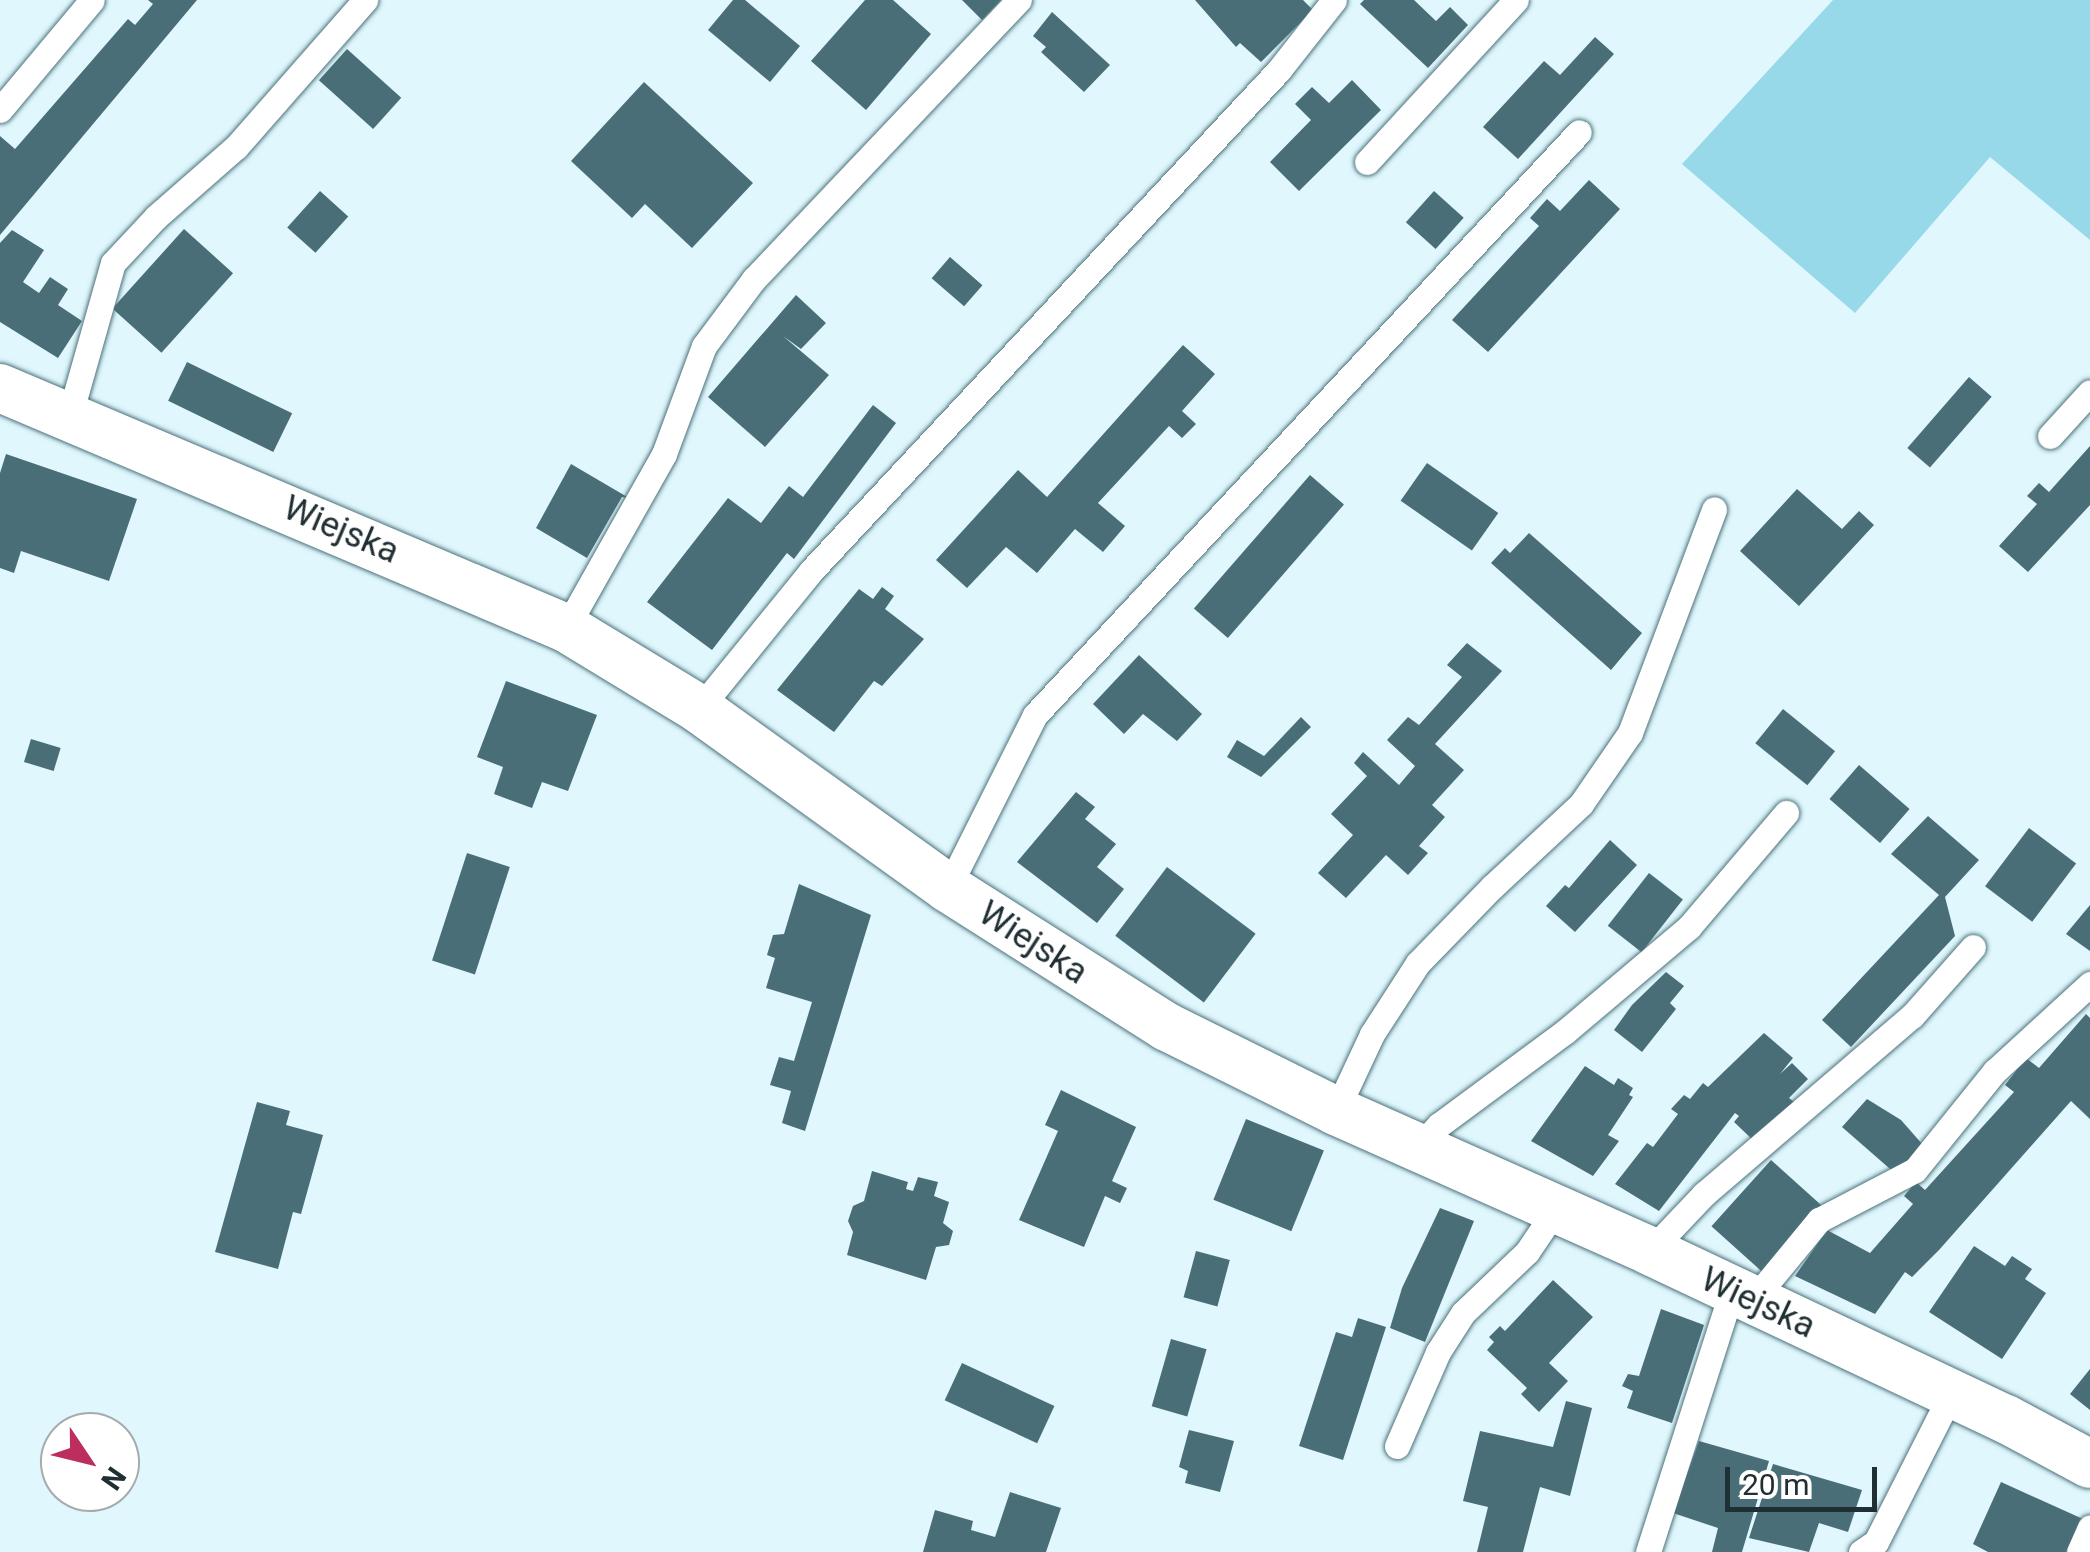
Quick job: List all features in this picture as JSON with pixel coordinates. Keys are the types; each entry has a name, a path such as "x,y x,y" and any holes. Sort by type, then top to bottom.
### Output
{"street":[{"name":"Wiejska","path":"0,388 566,628 699,708 948,888 1168,1027 1336,1111 1650,1251 2090,1464"}],"lane":[{"path":"0,110 92,0"},
{"path":"69,418 113,263 156,217 236,147 364,0"},
{"path":"566,628 664,454 704,346 754,279 1019,0"},
{"path":"699,708 811,571 1279,70 1334,0"},
{"path":"1367,162 1516,0"},
{"path":"948,888 1035,715 1579,132"},
{"path":"2050,436 2090,392"},
{"path":"1336,1111 1372,1034 1418,963 1581,804 1630,733 1714,509"},
{"path":"1419,1147 1438,1126 1566,1031 1689,927 1786,813"},
{"path":"1650,1251 1704,1194 1912,1016 1973,947"},
{"path":"1648,1552 1742,1295 1819,1220 1915,1170 1994,1070 2090,984"},
{"path":"1397,1446 1438,1352 1463,1313 1527,1252 1556,1209"},
{"path":"1861,1552 1876,1542 1951,1394"},
{"path":"2079,1552 2090,1527"}],"shaded area":[{"path":"1833,0 2090,0 2090,240 1990,157 1855,313 1682,164"}],"building":[{"path":"148,0 197,0 0,235 0,136 15,149 128,19 135,25 153,4"},
{"path":"733,0 745,0 800,46 770,82 708,30"},
{"path":"865,0 893,0 931,34 866,110 811,61"},
{"path":"962,0 1001,0 982,20"},
{"path":"1195,0 1303,0 1313,10 1261,62 1240,43 1236,47"},
{"path":"1364,0 1414,0 1436,21 1450,7 1468,25 1428,68 1360,4"},
{"path":"1052,12 1110,65 1084,92 1041,52 1046,47 1033,36"},
{"path":"1595,37 1614,54 1518,159 1483,127 1544,61 1560,75"},
{"path":"347,49 401,98 373,129 319,80"},
{"path":"1352,80 1381,110 1299,191 1270,162 1311,120 1295,104 1312,87 1329,103"},
{"path":"644,82 753,183 692,248 645,204 632,218 571,161"},
{"path":"1589,180 1620,209 1488,352 1452,320 1539,226 1530,218 1547,199 1560,211"},
{"path":"320,191 348,216 315,253 287,227"},
{"path":"1434,191 1464,218 1436,249 1406,222"},
{"path":"184,229 233,273 161,353 112,309"},
{"path":"12,230 44,250 23,282 39,293 50,277 68,289 58,305 82,321 58,358 0,322 0,243"},
{"path":"950,257 982,285 964,306 932,278"},
{"path":"796,295 826,323 801,349 783,336 829,375 765,447 708,397"},
{"path":"1183,345 1215,374 1182,411 1196,424 1182,438 1169,426 1098,503 1125,526 1103,552 1075,529 1037,573 1006,547 967,588 936,560 1018,470 1047,497"},
{"path":"187,362 292,413 273,452 168,401"},
{"path":"1969,377 1992,397 1930,468 1907,448"},
{"path":"873,405 896,423 794,559 787,553 712,650 647,602 728,498 761,523 789,486 803,497"},
{"path":"2090,446 2090,505 2028,572 1999,546 2037,504 2027,496 2039,483 2049,492"},
{"path":"6,454 137,499 109,581 21,551 14,573 0,568 0,473"},
{"path":"1427,463 1498,513 1472,551 1401,501"},
{"path":"571,464 629,498 622,497 587,558 536,528"},
{"path":"1310,475 1344,505 1228,638 1194,609"},
{"path":"1797,489 1842,529 1859,511 1874,525 1799,606 1740,551"},
{"path":"1529,533 1642,633 1611,670 1491,563 1505,548 1510,553"},
{"path":"882,587 894,596 885,609 924,639 882,686 874,681 834,732 777,690 859,589 873,599"},
{"path":"1467,643 1502,671 1435,744 1464,770 1432,805 1445,817 1419,846 1428,853 1408,875 1386,855 1346,898 1318,873 1353,835 1331,814 1367,776 1354,763 1363,752 1399,785 1415,766 1387,740 1408,717 1419,725 1462,677 1447,665"},
{"path":"1139,655 1202,714 1177,741 1143,714 1124,734 1093,704"},
{"path":"506,681 597,715 568,791 542,782 532,808 494,794 503,767 477,757"},
{"path":"1783,709 1835,751 1807,785 1755,743"},
{"path":"1301,717 1311,727 1261,777 1227,757 1237,740 1264,756"},
{"path":"31,739 61,748 54,771 24,762"},
{"path":"1859,765 1910,809 1880,843 1829,799"},
{"path":"1076,792 1095,807 1085,819 1116,844 1097,867 1124,889 1097,923 1017,862"},
{"path":"1928,816 1979,860 1945,897 1955,936 1851,1047 1822,1020 1939,895 1891,854"},
{"path":"2029,828 2076,864 2032,922 1985,886"},
{"path":"1610,840 1637,865 1575,932 1546,906 1565,885 1569,888"},
{"path":"467,853 510,867 475,974 432,960"},
{"path":"1167,867 1256,934 1204,1002 1115,936"},
{"path":"1649,873 1683,899 1642,952 1608,926"},
{"path":"799,884 871,915 805,1131 782,1123 791,1091 770,1085 779,1057 794,1061 812,1002 766,988 775,958 767,955 773,935 784,934"},
{"path":"2090,905 2090,951 2066,934"},
{"path":"1666,972 1684,986 1670,1003 1676,1009 1642,1052 1614,1030 1632,1005"},
{"path":"2086,1014 2090,1018 2090,1119 2071,1101 1939,1250 1912,1277 1905,1272 1875,1314 1795,1276 1827,1230 1870,1253 1913,1204 1904,1196 1916,1182 1925,1190 2014,1092 2005,1085 2026,1058 2039,1068"},
{"path":"1764,1033 1793,1058 1780,1074 1792,1063 1808,1079 1789,1098 1794,1102 1755,1142 1734,1122 1739,1116 1735,1113 1659,1211 1615,1184 1647,1143 1653,1147 1678,1114 1671,1109 1684,1095 1690,1099 1703,1083 1708,1087"},
{"path":"1585,1066 1614,1085 1618,1078 1633,1088 1629,1095 1633,1097 1608,1135 1619,1141 1593,1176 1531,1141"},
{"path":"1061,1090 1136,1127 1112,1181 1127,1188 1120,1203 1105,1196 1084,1247 1019,1220 1058,1131 1045,1125"},
{"path":"1867,1099 1901,1120 1923,1145 1897,1175 1842,1127"},
{"path":"257,1102 290,1111 286,1125 323,1135 301,1214 293,1212 278,1269 215,1252"},
{"path":"1246,1119 1324,1150 1291,1231 1213,1200"},
{"path":"1771,1160 1823,1207 1763,1273 1711,1226"},
{"path":"872,1171 908,1182 906,1189 913,1191 918,1177 938,1182 934,1196 949,1202 943,1223 953,1231 949,1245 936,1247 926,1280 847,1255 853,1232 848,1221 853,1206 864,1201"},
{"path":"1440,1208 1474,1221 1425,1342 1390,1328 1402,1288"},
{"path":"1974,1246 2005,1266 2012,1256 2032,1269 2025,1279 2046,1293 2002,1359 1929,1312"},
{"path":"1196,1251 1230,1260 1217,1306 1184,1297"},
{"path":"1553,1280 1593,1317 1549,1363 1568,1381 1539,1412 1521,1394 1527,1388 1487,1350 1494,1342 1489,1337 1500,1326 1505,1331"},
{"path":"1661,1309 1704,1325 1672,1423 1627,1408 1633,1391 1622,1386 1628,1374 1639,1376"},
{"path":"1358,1318 1386,1327 1343,1460 1299,1446 1336,1332 1352,1337"},
{"path":"1171,1339 1207,1349 1187,1416 1152,1406"},
{"path":"962,1363 1054,1406 1037,1443 945,1400"},
{"path":"2090,1369 2090,1410 2070,1394"},
{"path":"1566,1401 1592,1408 1570,1496 1540,1487 1523,1552 1477,1552 1488,1507 1463,1501 1480,1431 1553,1447"},
{"path":"1189,1430 1234,1441 1220,1492 1185,1483 1188,1471 1179,1467"},
{"path":"1699,1441 1769,1461 1742,1552 1712,1552 1718,1528 1673,1513"},
{"path":"1773,1464 1862,1490 1848,1532 1819,1523 1809,1552 1749,1538"},
{"path":"2001,1482 2083,1519 2069,1552 1988,1552 1973,1544"},
{"path":"1010,1492 1061,1508 1046,1552 923,1552 935,1510 973,1521 971,1530 995,1537"}]}
